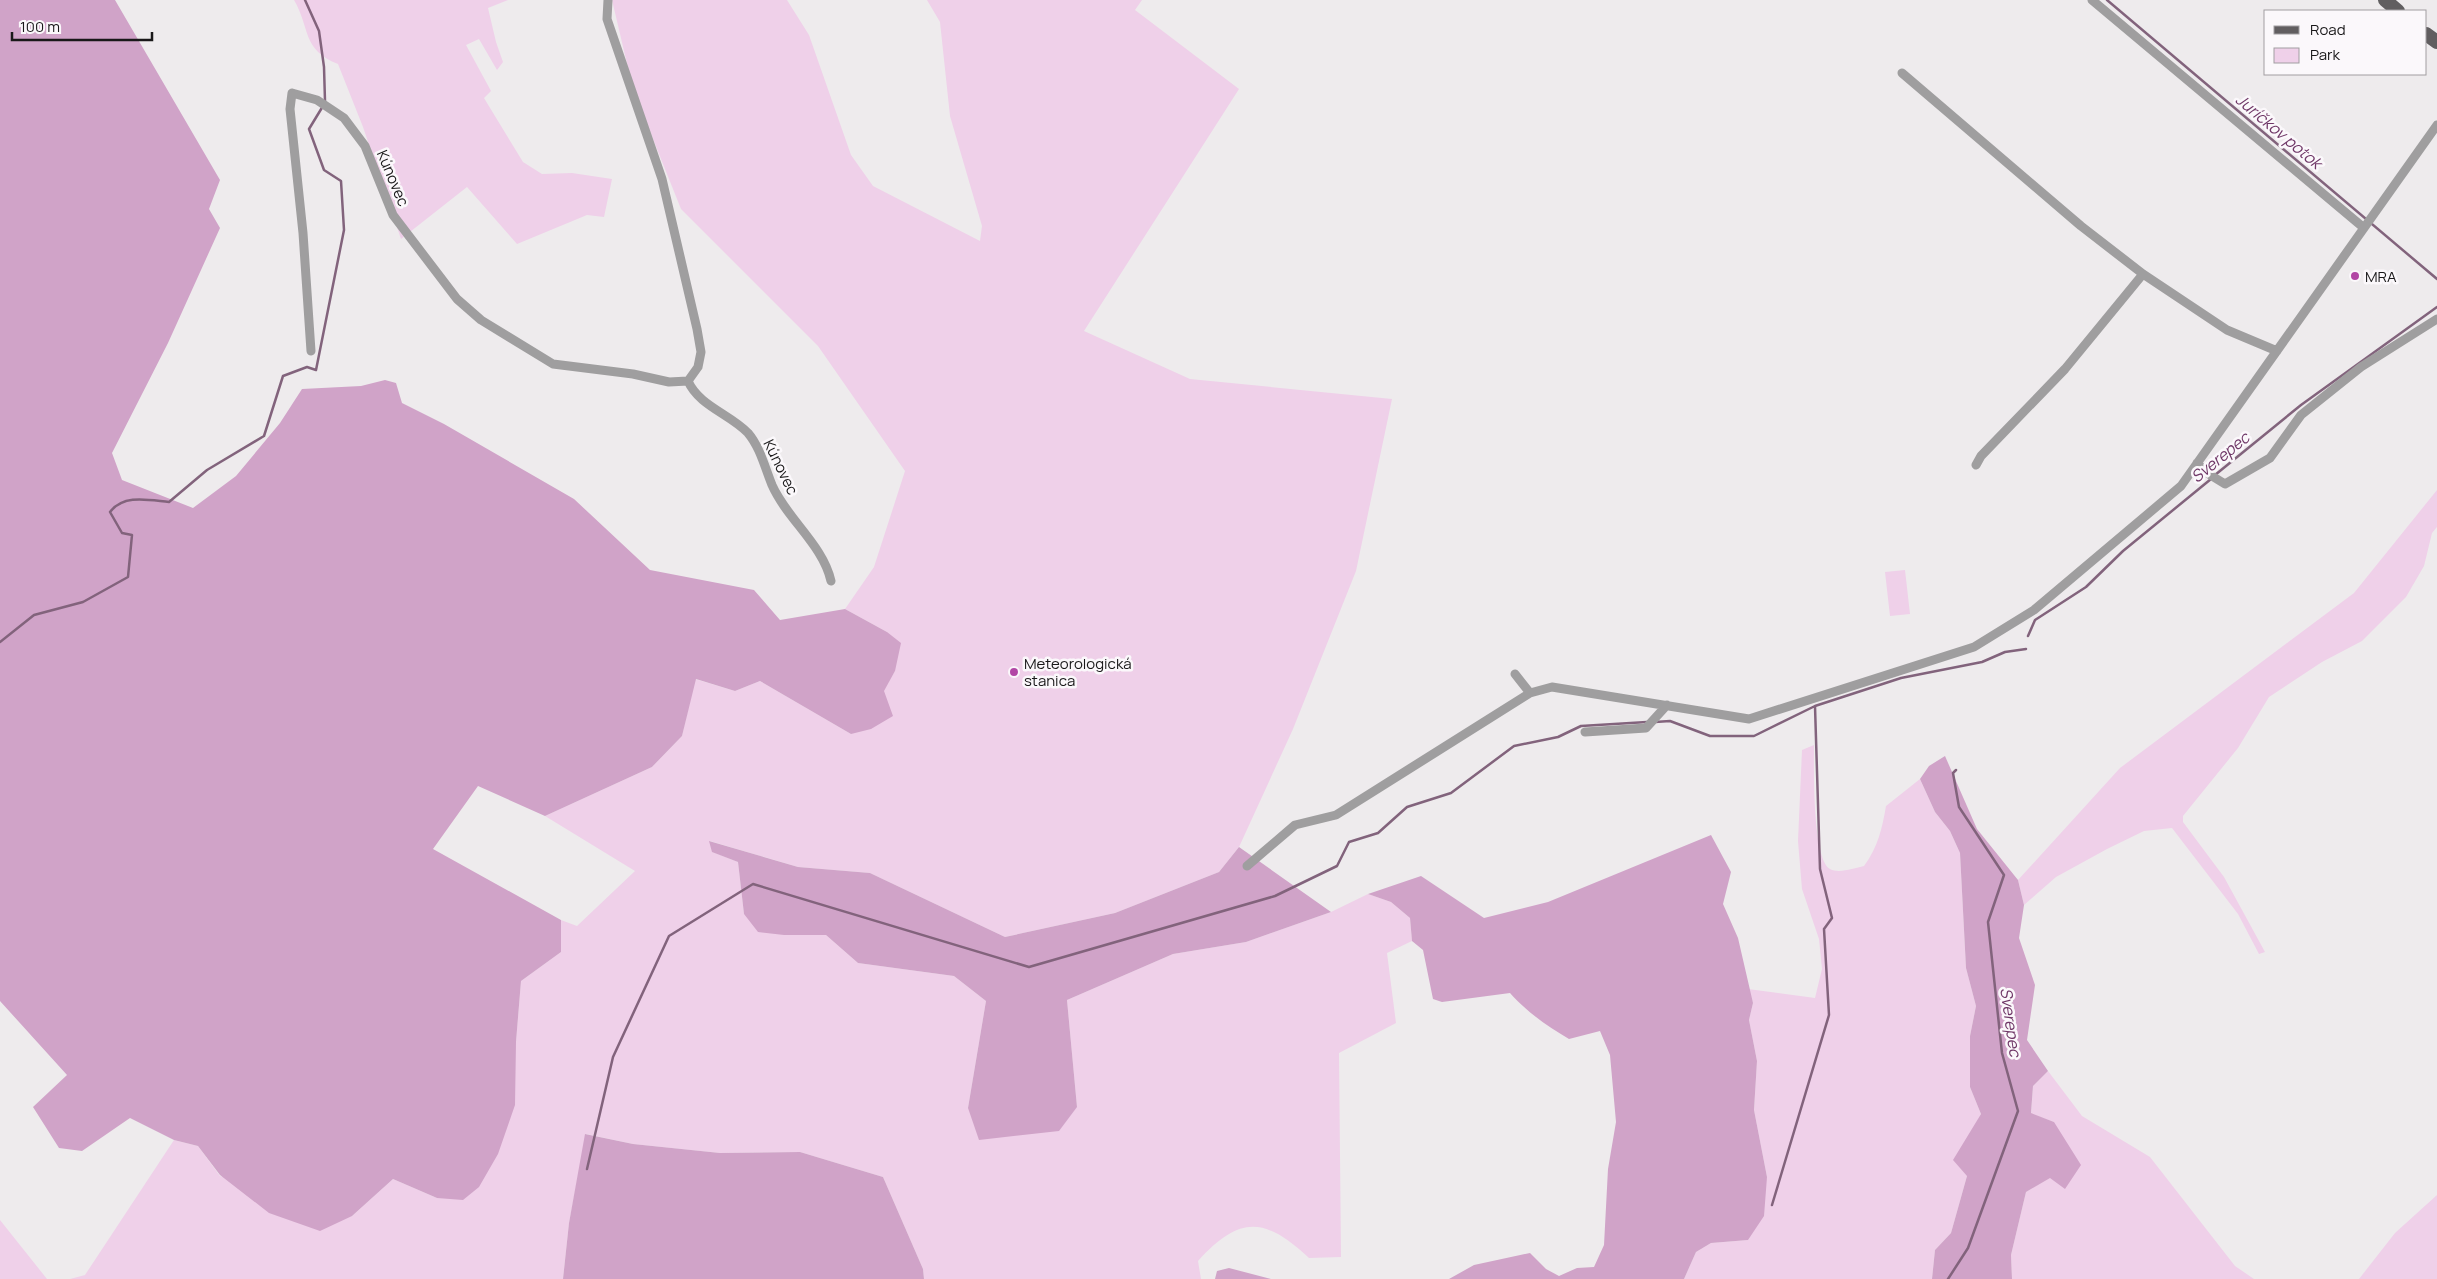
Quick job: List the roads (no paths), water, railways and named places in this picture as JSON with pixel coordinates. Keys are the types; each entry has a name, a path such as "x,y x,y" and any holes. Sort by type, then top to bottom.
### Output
{"main road":[{"path":"2385,0 2397,10"}],"street":[{"path":"608,0 607,18 662,180 700,344 701,352 698,367 688,381"},
{"path":"2092,0 2365,226"},
{"path":"1902,74 2059,208 2143,274 2227,330 2277,351"},
{"name":"Kúnovec","path":"310,351 303,232 290,109 292,93 317,100 344,118 365,146 393,216 457,299 481,320 553,364 633,374 668,382 688,381 696,394 747,432 756,444 773,487 793,520 823,559 831,582"},
{"path":"1247,866 1295,825 1336,815 1530,693 1552,687 1750,719 1974,647 2034,610 2181,486 2437,125"},
{"path":"1976,466 1980,456 2065,368 2143,274"},
{"path":"2197,463 2225,484 2270,458 2301,415 2361,367 2437,319"},
{"path":"1515,674 1530,693"},
{"path":"1585,732 1646,728 1667,705"}],"waterway":[{"path":"305,0 319,31 324,67 325,101"},
{"name":"Juríčkov potok","path":"2107,0 2437,279"},
{"path":"0,642 34,615 83,602 128,577 132,535 122,533 110,512 116,506 129,500 169,502 207,470 264,436 283,376 307,367 316,370 344,230 341,181 324,170 309,129 323,106"},
{"name":"Sverepec","path":"2215,475 2301,405 2437,307"},
{"name":"Sverepec","path":"2028,636 2035,620 2086,587 2123,551 2211,479"},
{"path":"1655,722 1670,721 1710,736 1754,736 1815,706 1901,678 1982,662 2005,652 2026,649"},
{"path":"1772,1205 1829,1015 1824,929 1832,918 1820,869 1815,706"},
{"path":"587,1169 613,1057 669,936 753,884 1029,967 1275,896 1337,866 1349,842 1378,833 1407,807 1451,793 1514,746 1558,737 1581,726 1647,722"},
{"name":"Sverepec","path":"1948,1279 1968,1248 2018,1111 2002,1053 1988,922 2004,875 1959,807 1953,773 1956,770"}],"place":[{"name":"MRA","path":"2355,276"},
{"name":"Meteorologická stanica","path":"1014,672"}]}
